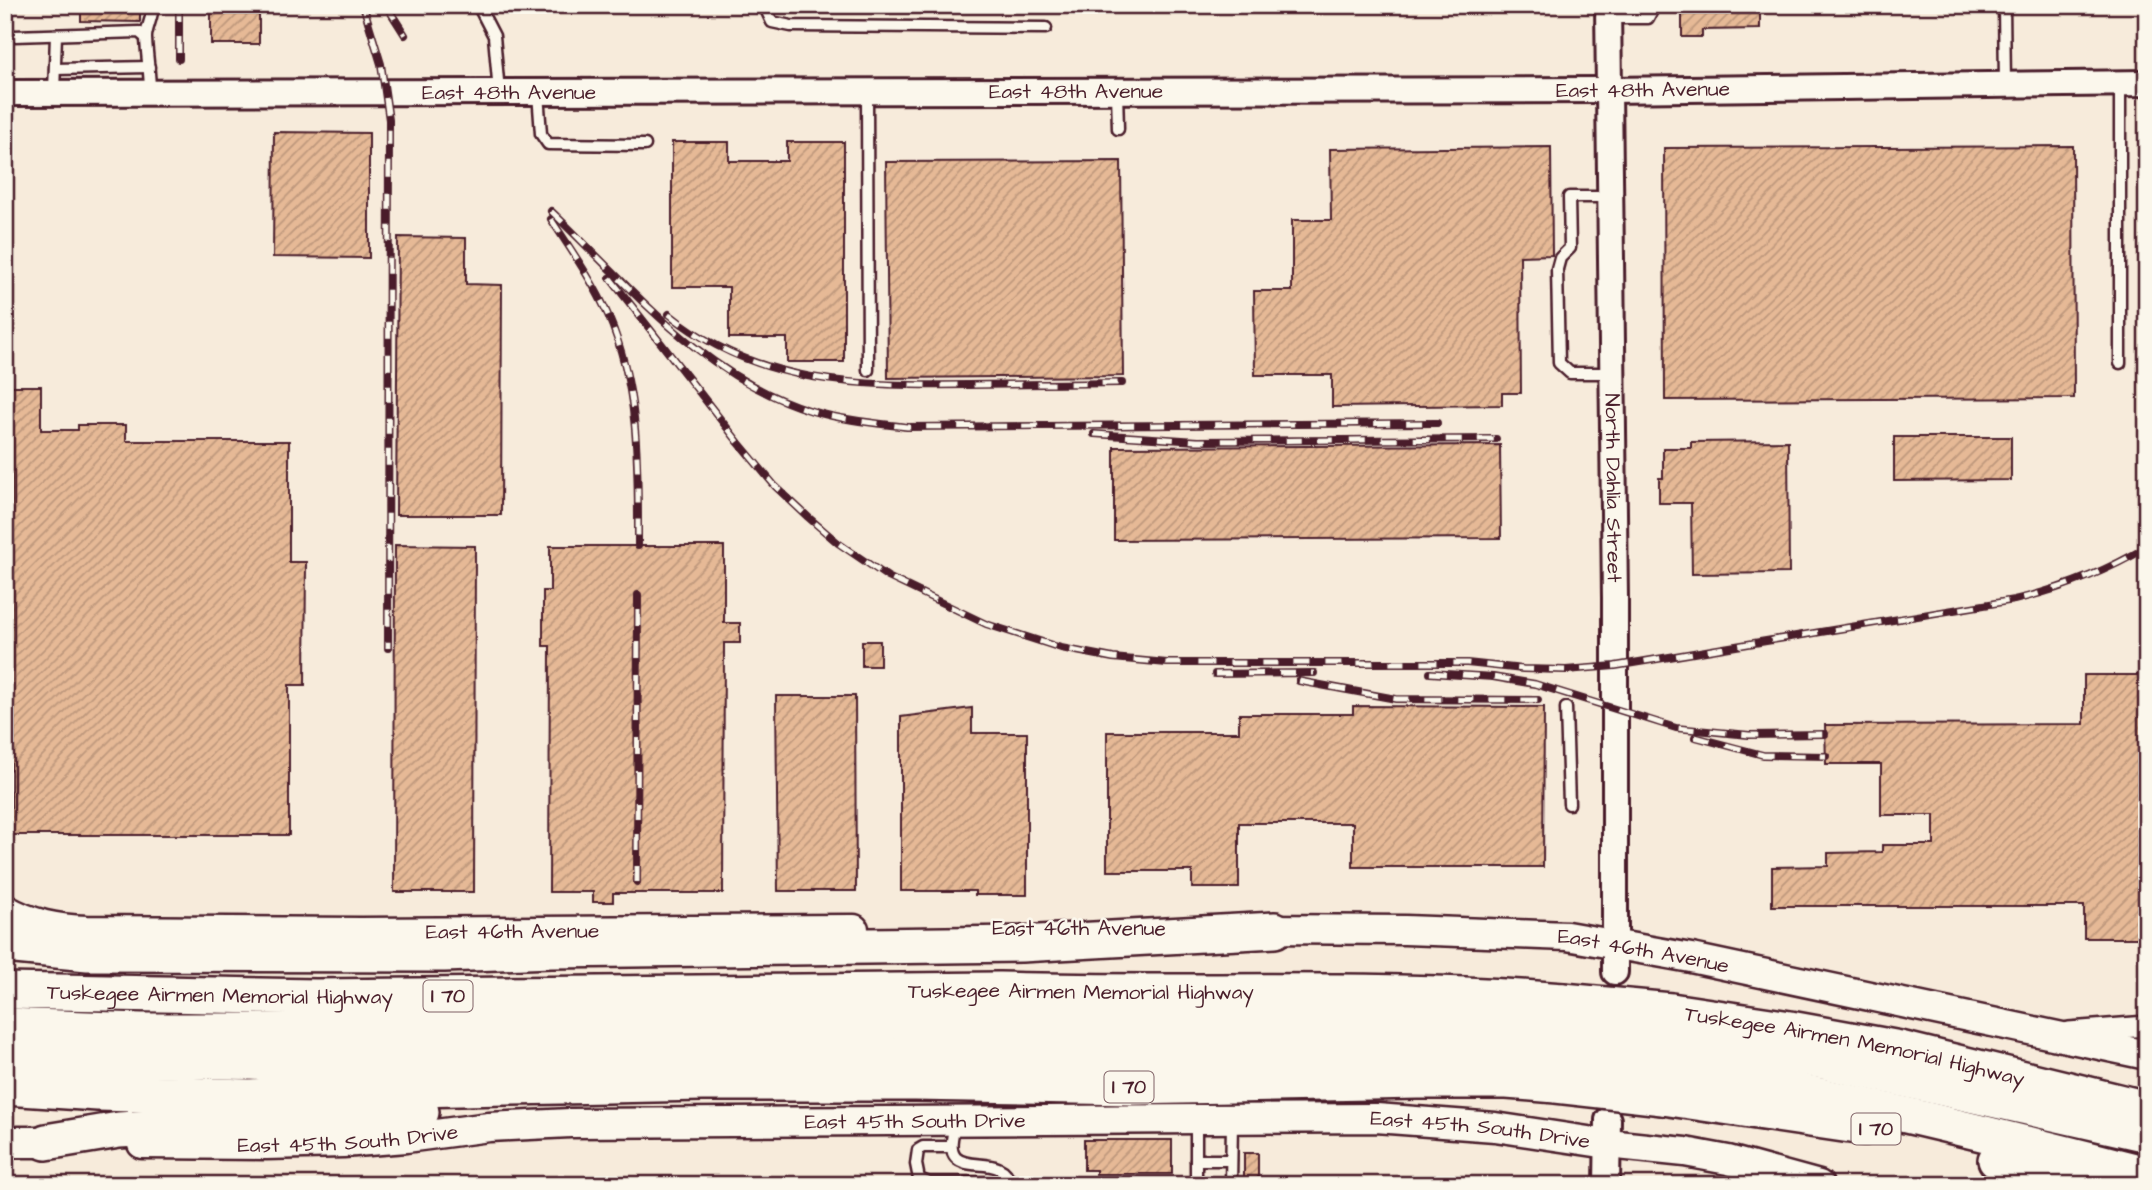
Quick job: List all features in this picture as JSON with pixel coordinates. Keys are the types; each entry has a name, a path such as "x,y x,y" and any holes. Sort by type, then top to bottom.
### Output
{"highway":[{"path":"5,945 88,953 444,954 551,950 1021,944 1275,930"},
{"path":"444,954 550,962 807,973 890,990"},
{"name":"Tuskegee Airmen Memorial Highway","path":"5,991 342,997 890,990 1440,993 1560,1042 1667,1053 1870,1128 1922,1139 2085,1185"},
{"path":"5,1026 141,1031 275,1031 710,1023 1337,1021 1560,1042"},
{"name":"Tuskegee Airmen Memorial Highway","path":"5,1087 98,1093 250,1097 414,1088 702,1083 1132,1087 1507,1081 1560,1042 1667,1053 1790,1029 1900,1049 2147,1109"},
{"path":"5,1058 281,1062 1464,1051 1560,1042"},
{"path":"1667,1053 1767,1051 1823,1061 2147,1134"},
{"path":"1667,1053 1756,1081 1866,1104 2147,1174"},
{"path":"2034,1081 2147,1103"},
{"path":"46,1142 119,1130 619,1101 702,1083"}],"main road":[{"name":"East 46th Avenue","path":"5,909 33,923 87,930 361,932 1198,927 1567,936 2051,1033"},
{"path":"2051,1033 2147,1055"},
{"name":"East 45th South Drive","path":"5,1142 299,1144 406,1138 489,1127 570,1123 1376,1118 1519,1130 1608,1132 1819,1185"}],"street":[{"name":"North Dahlia Street","path":"1608,12 1615,598 1615,972"},
{"name":"East 48th Avenue","path":"5,93 54,81 150,92 1608,90 2147,83"},
{"name":"East 46th Avenue","path":"2051,1033 2147,1026"},
{"path":"1608,1132 1608,1185"}],"lane":[{"path":"150,92 145,37 153,18 153,5"},
{"path":"478,5 494,36 499,92"},
{"path":"764,5 772,22 791,26 1046,27"},
{"path":"1608,12 1648,18 1655,5"},
{"path":"2004,5 2005,85"},
{"path":"5,32 14,36 139,32 145,37"},
{"path":"55,35 54,81 149,67"},
{"path":"2120,83 2120,363"},
{"path":"867,91 867,370"},
{"path":"1117,91 1118,129"},
{"path":"538,92 541,134 548,144 645,145"},
{"path":"1609,197 1569,197 1570,248 1560,258 1557,269 1559,363 1570,373 1611,373"},
{"path":"1566,708 1569,804"},
{"path":"1196,1119 1196,1185"},
{"path":"1231,1185 1232,1119"},
{"path":"951,1147 923,1147 918,1150 916,1164 919,1179 929,1183 1010,1183 1008,1175 1002,1169 966,1165 958,1161 951,1147 957,1120"},
{"path":"1196,1160 1231,1160"},
{"path":"1189,1185 1196,1160"}],"building":[{"path":"81,5 140,5 140,22 81,21"},
{"path":"211,5 259,5 259,44 211,44"},
{"path":"1682,5 1760,5 1760,29 1702,30 1702,37 1682,37"},
{"path":"274,132 369,133 369,258 273,257"},
{"path":"672,142 729,142 729,161 787,161 787,142 844,142 844,362 787,362 787,338 729,338 729,287 672,287"},
{"path":"2073,146 2074,398 1665,400 1664,148"},
{"path":"1551,147 1552,255 1520,256 1521,393 1502,393 1502,405 1332,407 1332,375 1255,375 1254,291 1292,291 1292,220 1331,220 1330,149"},
{"path":"1121,161 1123,376 888,378 886,162"},
{"path":"398,237 466,238 466,284 502,285 501,515 396,515"},
{"path":"5,386 41,386 41,430 78,430 78,425 126,425 126,441 289,441 289,562 306,562 305,685 289,685 289,835 11,835 12,419 5,419"},
{"path":"1894,437 2011,437 2011,480 1894,481"},
{"path":"1788,441 1789,573 1692,574 1691,503 1659,503 1659,478 1663,478 1663,448 1691,448 1691,442"},
{"path":"1500,445 1501,538 1114,540 1114,447"},
{"path":"395,545 475,546 474,892 394,892"},
{"path":"550,546 724,546 724,623 740,623 740,643 724,643 723,893 613,893 613,902 593,902 593,892 549,892 550,646 543,646 543,591 550,591"},
{"path":"862,641 880,641 880,666 862,666"},
{"path":"2084,675 2147,675 2147,938 2084,938 2084,906 1772,906 1772,867 1828,866 1828,853 1882,852 1882,845 1934,845 1934,815 1881,815 1881,764 1826,764 1825,725 2084,724"},
{"path":"776,696 855,696 856,891 778,891"},
{"path":"1353,706 1544,707 1543,867 1353,867 1353,823 1239,823 1239,888 1192,888 1192,871 1107,871 1107,732 1239,732 1239,714 1353,714"},
{"path":"972,708 972,733 1027,733 1027,895 975,895 975,891 901,891 901,717"},
{"path":"1084,1140 1172,1140 1172,1174 1096,1174 1096,1170 1084,1170"},
{"path":"1244,1153 1258,1153 1258,1185 1244,1185"}],"railway":[{"path":"179,5 179,59"},
{"path":"363,5 381,64 389,120 388,648"},
{"path":"386,5 405,35"},
{"path":"551,211 640,299 703,353 736,377 773,396 823,414 907,427 1437,423"},
{"path":"551,219 602,302 626,371 632,400 637,458 638,546"},
{"path":"610,278 775,486 838,543 888,577 986,624 1061,648 1113,658 1167,663 1467,663 1566,670 1615,666 2014,600 2082,579 2147,547"},
{"path":"669,314 703,338 738,356 811,377 889,384 1122,383"},
{"path":"1094,434 1197,441 1496,439"},
{"path":"637,882 638,595"},
{"path":"1215,674 1314,673"},
{"path":"1430,673 1493,677 1535,684 1676,728 1749,735 1825,734"},
{"path":"1299,681 1396,699 1538,700"},
{"path":"1695,737 1763,755 1826,756"}]}
